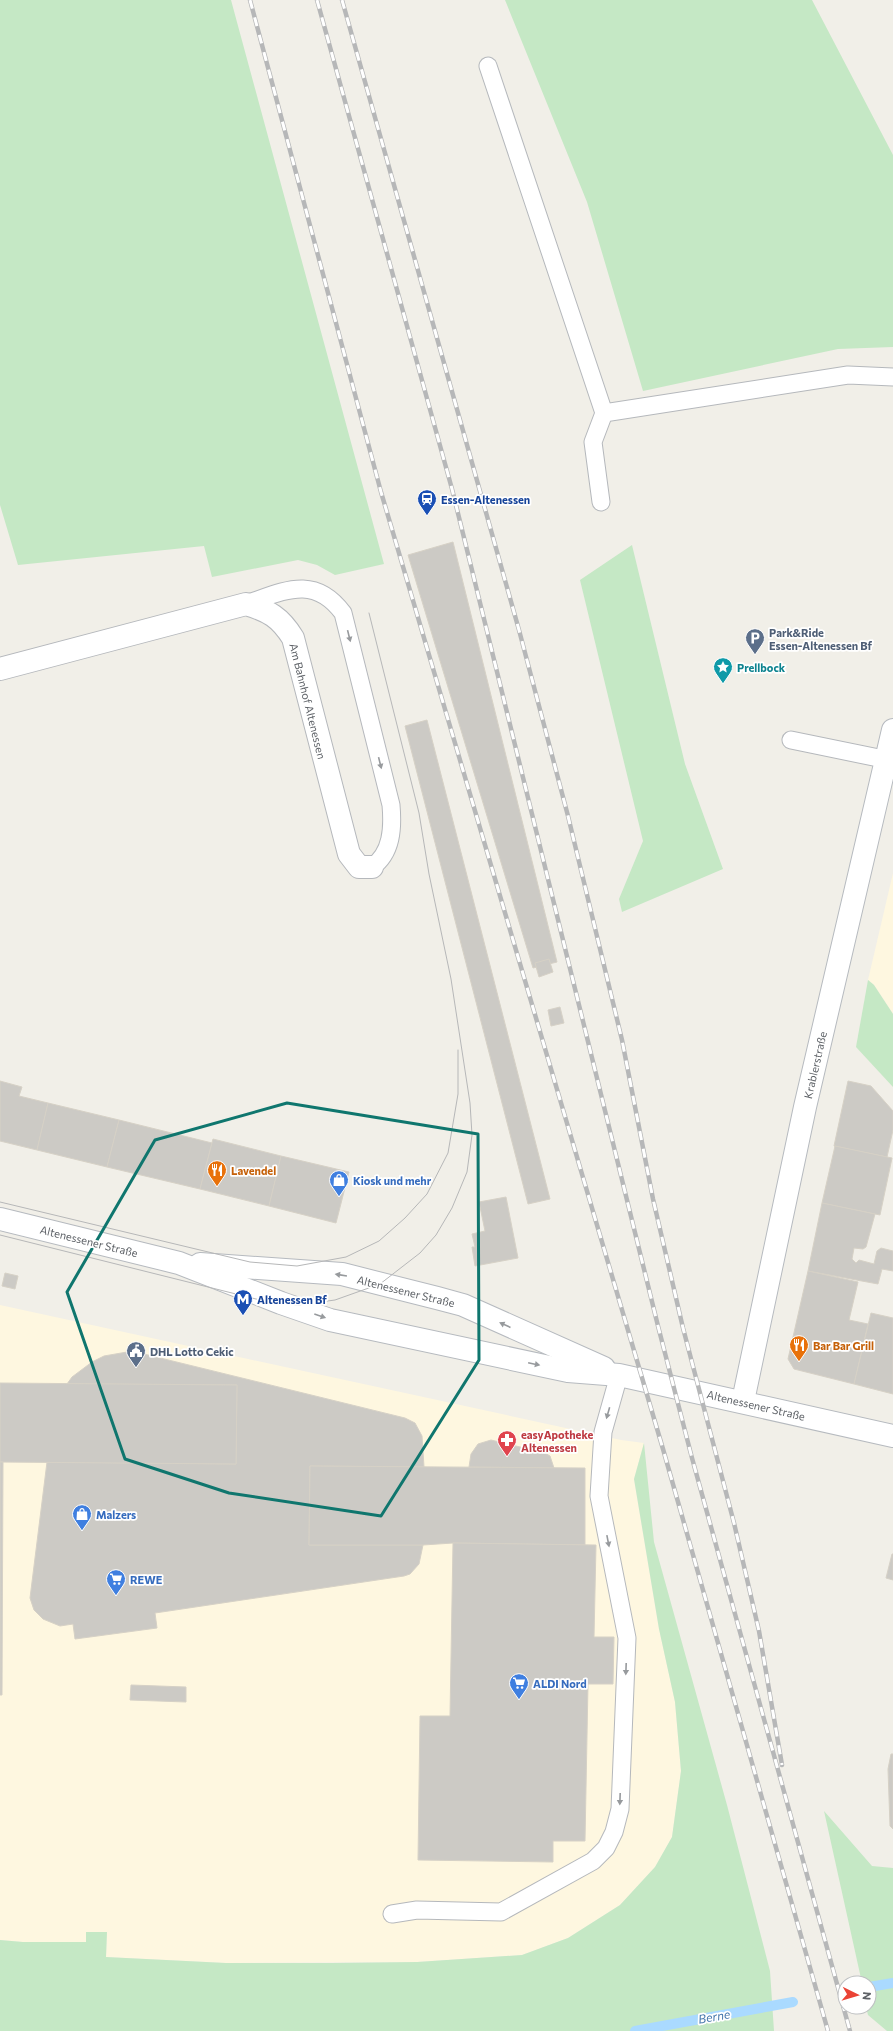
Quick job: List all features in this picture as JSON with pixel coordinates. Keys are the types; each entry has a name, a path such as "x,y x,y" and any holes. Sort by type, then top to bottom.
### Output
{"main road":[{"path":"0,669 246,604"},
{"name":"Am Bahnhof Altenessen","path":"246,604 266,610 286,626 293,638 345,844 359,866 372,867"},
{"name":"Krablerstraße","path":"744,1401 805,1107 890,760 893,730"},
{"name":"Altenessener Straße","path":"0,1219 179,1263 281,1303 330,1320 568,1371 619,1375 744,1401 893,1436"},
{"name":"Altenessener Straße","path":"179,1263 342,1274 463,1305 619,1375"}],"lane":[{"path":"488,66 604,413 593,442 601,502"},
{"path":"604,413 848,375 893,377"},
{"path":"246,604 298,587 320,593 334,601 343,613 391,805 393,826 388,844 381,861 372,867"},
{"path":"791,740 890,760"},
{"path":"392,1914 417,1910 501,1912 593,1861 606,1848 614,1832 620,1809 627,1638 599,1496 603,1432 619,1375"}],"highlighted area":[{"path":"287,1103 478,1134 479,1360 381,1516 229,1493 125,1459 67,1292 155,1140"}],"shaded area":[{"path":"893,873 893,1014 874,985 868,980"},
{"path":"0,1305 621,1440 644,1443 634,1479 659,1629 675,1702 681,1771 672,1837 655,1867 620,1905 568,1938 522,1955 417,1962 226,1963 106,1957 107,1932 87,1932 86,1942 23,1942 0,1940"}],"green space":[{"path":"0,0 231,0 384,564 335,575 317,565 298,560 212,577 204,546 18,565 0,505"},
{"path":"505,0 812,0 893,155 893,347 838,349 643,391 587,202"},
{"path":"632,545 685,764 723,869 622,912 619,899 643,841 580,580"},
{"path":"868,980 874,985 893,1014 893,1087 856,1047"},
{"path":"644,1443 654,1542 727,1805 770,1971 774,2031 0,2031 0,1940 23,1942 86,1942 86,1932 107,1932 106,1957 226,1963 417,1962 522,1955 568,1938 620,1905 655,1867 672,1837 681,1771 675,1702 659,1629 634,1479"},
{"path":"824,1811 872,1866 893,1868 893,2031 887,2031 868,2015 877,2015 877,1975 860,1975"}],"building":[{"path":"453,542 557,962 533,968 408,555"},
{"path":"427,720 550,1199 528,1204 405,726"},
{"path":"549,959 553,972 539,977 535,963"},
{"path":"560,1007 564,1023 551,1026 548,1010"},
{"path":"0,1081 22,1087 19,1096 48,1103 37,1150 0,1141"},
{"path":"848,1081 871,1086 893,1111 893,1130 887,1157 834,1146"},
{"path":"48,1103 119,1120 107,1167 37,1150"},
{"path":"119,1120 212,1143 200,1189 107,1167"},
{"path":"213,1139 281,1156 269,1206 200,1189"},
{"path":"835,1146 892,1158 880,1215 822,1203"},
{"path":"281,1156 349,1172 336,1223 269,1206"},
{"path":"506,1197 518,1258 475,1266 472,1247 475,1247 472,1234 485,1231 479,1202"},
{"path":"822,1203 875,1214 866,1247 863,1249 854,1248 852,1259 856,1263 859,1260 874,1264 877,1251 881,1248 893,1251 893,1271 882,1269 878,1284 808,1271"},
{"path":"808,1271 858,1282 849,1320 868,1324 854,1384 794,1369 788,1359"},
{"path":"5,1273 18,1276 15,1289 2,1286"},
{"path":"871,1313 893,1318 893,1394 854,1384"},
{"path":"127,1352 144,1354 405,1418 415,1423 422,1436 424,1467 310,1466 309,1545 423,1545 419,1564 410,1574 404,1576 155,1613 157,1628 75,1639 73,1624 60,1626 43,1619 34,1610 30,1598 47,1462 236,1464 237,1385 67,1384 72,1377 92,1362 104,1356"},
{"path":"0,1383 237,1385 236,1464 0,1462"},
{"path":"491,1440 545,1453 550,1456 554,1468 469,1467 471,1454 478,1444"},
{"path":"0,1462 3,1462 2,1695 0,1695"},
{"path":"310,1466 585,1468 585,1545 453,1543 423,1545 309,1545"},
{"name":"ALDI Nord","path":"453,1543 596,1545 594,1637 614,1637 613,1684 588,1684 585,1841 553,1841 553,1862 418,1860 420,1716 450,1716"},
{"path":"893,1554 893,1580 886,1578"},
{"path":"131,1685 186,1687 186,1702 130,1700"},
{"path":"891,1754 893,1754 893,1829 890,1826 888,1769"}],"waterway":[{"name":"Berne","path":"877,1986 893,1983"},
{"name":"Berne","path":"635,2031 793,2002"}],"tram line":[{"path":"0,1235 264,1301 298,1305 335,1300 380,1284 420,1253 436,1235 452,1208 467,1172 472,1135 470,1103 451,979 429,874 419,813 369,613"},
{"path":"0,1202 250,1262 297,1266 346,1257 379,1241 405,1218 427,1194 448,1153 458,1094 458,1050"}],"railway":[{"path":"250,0 381,492 663,1449 828,2031"},
{"path":"317,0 452,489 658,1326 692,1458 850,2031"},
{"path":"342,0 519,630 568,816 622,1040 653,1199 683,1328 734,1523 759,1631 782,1765"}],"place":[{"name":"Essen-Altenessen","path":"427,516"},
{"name":"Park&Ride Essen-Altenessen Bf","path":"755,655"},
{"name":"Prellbock","path":"723,684"},
{"name":"Lavendel","path":"217,1187"},
{"name":"Kiosk und mehr","path":"339,1197"},
{"name":"Altenessen Bf","path":"243,1316"},
{"name":"Bar Bar Grill","path":"799,1362"},
{"name":"DHL Lotto Cekic","path":"136,1368"},
{"name":"easyApotheke Altenessen","path":"507,1457"},
{"name":"Malzers","path":"82,1531"},
{"name":"REWE","path":"116,1596"},
{"name":"ALDI Nord","path":"519,1700"}]}
